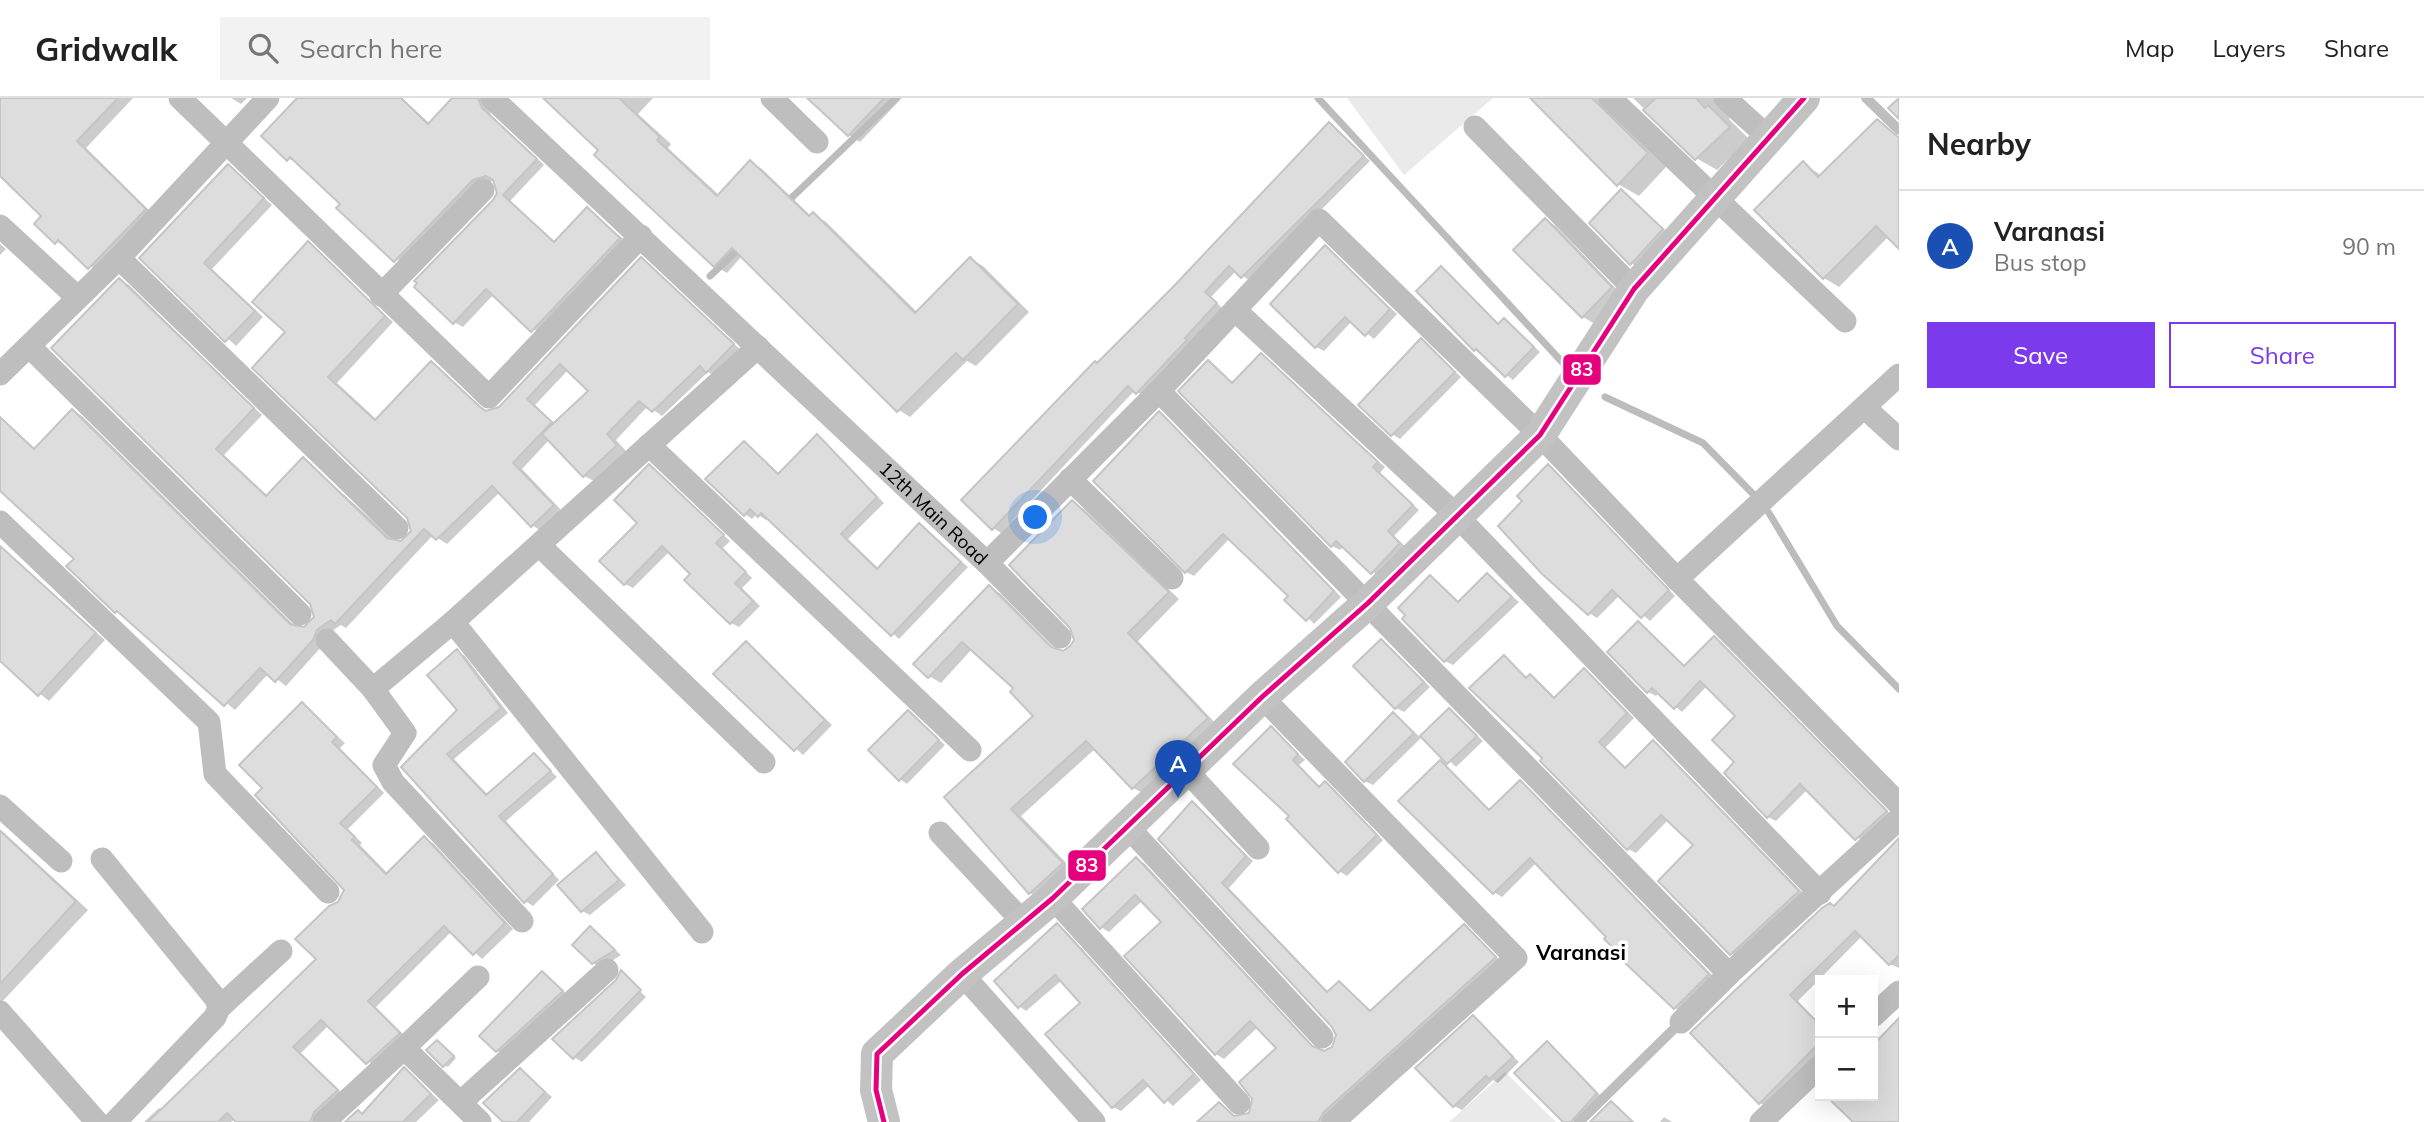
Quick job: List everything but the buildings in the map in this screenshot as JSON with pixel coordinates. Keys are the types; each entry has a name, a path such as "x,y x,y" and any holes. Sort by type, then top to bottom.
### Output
{"street":[{"path":"180,98 489,397 641,236"},
{"path":"0,374 119,258 268,98"},
{"name":"12th Main Road","path":"492,98 987,563 1159,391 1319,220 1540,435"},
{"path":"772,98 817,142"},
{"path":"1610,98 1714,200 1845,321"},
{"path":"884,1122 876,1090 877,1054 962,974 1053,898 1262,697 1367,603 1540,435 1634,289 1804,98"},
{"path":"1732,100 1768,137"},
{"path":"1475,127 1634,289"},
{"path":"381,295 483,190"},
{"path":"0,226 77,297"},
{"path":"119,258 397,528"},
{"path":"1235,310 1456,515 1820,892"},
{"path":"29,346 300,614"},
{"path":"373,689 453,622 758,347"},
{"path":"1676,579 1899,375"},
{"path":"1159,391 1729,974"},
{"path":"1865,408 1899,439"},
{"path":"1540,435 1676,579 1899,804"},
{"path":"649,445 970,750"},
{"path":"1070,479 1172,578"},
{"path":"0,522 209,722 215,774 328,892"},
{"path":"539,545 764,762"},
{"path":"987,563 1060,637"},
{"path":"453,622 702,932"},
{"path":"327,640 373,689 405,733 384,765 393,782 522,921"},
{"path":"1262,697 1516,958 1333,1122"},
{"path":"1186,770 1258,848"},
{"path":"0,806 61,861"},
{"path":"1681,1022 1729,974 1899,818"},
{"path":"1128,827 1322,1037"},
{"path":"940,833 1024,923"},
{"path":"102,859 216,999 219,1008"},
{"path":"1053,898 1239,1103"},
{"path":"116,1122 215,1017 219,1008 281,951"},
{"path":"461,1102 607,970"},
{"path":"962,974 1094,1122"},
{"path":"324,1122 478,977"},
{"path":"1878,1011 1899,992"},
{"path":"0,1012 97,1122"},
{"path":"404,1048 480,1122"},
{"path":"1760,1122 1815,1071"}],"lane":[{"path":"1866,98 1899,130"},
{"path":"1578,1122 1681,1022"}],"shaded area":[{"path":"1347,98 1493,98 1404,175"},
{"path":"1505,1072 1556,1122 1449,1122"}],"waterway":[{"path":"784,205 896,98"},
{"path":"1318,98 1563,363"},
{"path":"710,276 743,245"},
{"path":"1605,397 1703,443 1755,496"},
{"path":"1769,513 1837,626 1899,689"}],"transit line":[{"name":"83","path":"884,1122 876,1090 877,1054 962,974 1053,898 1262,697 1368,603 1540,435 1634,289 1804,98"}],"place":[{"name":"Varanasi","path":"1178,798"}],"district":[{"name":"Varanasi","path":"1581,953"}]}
